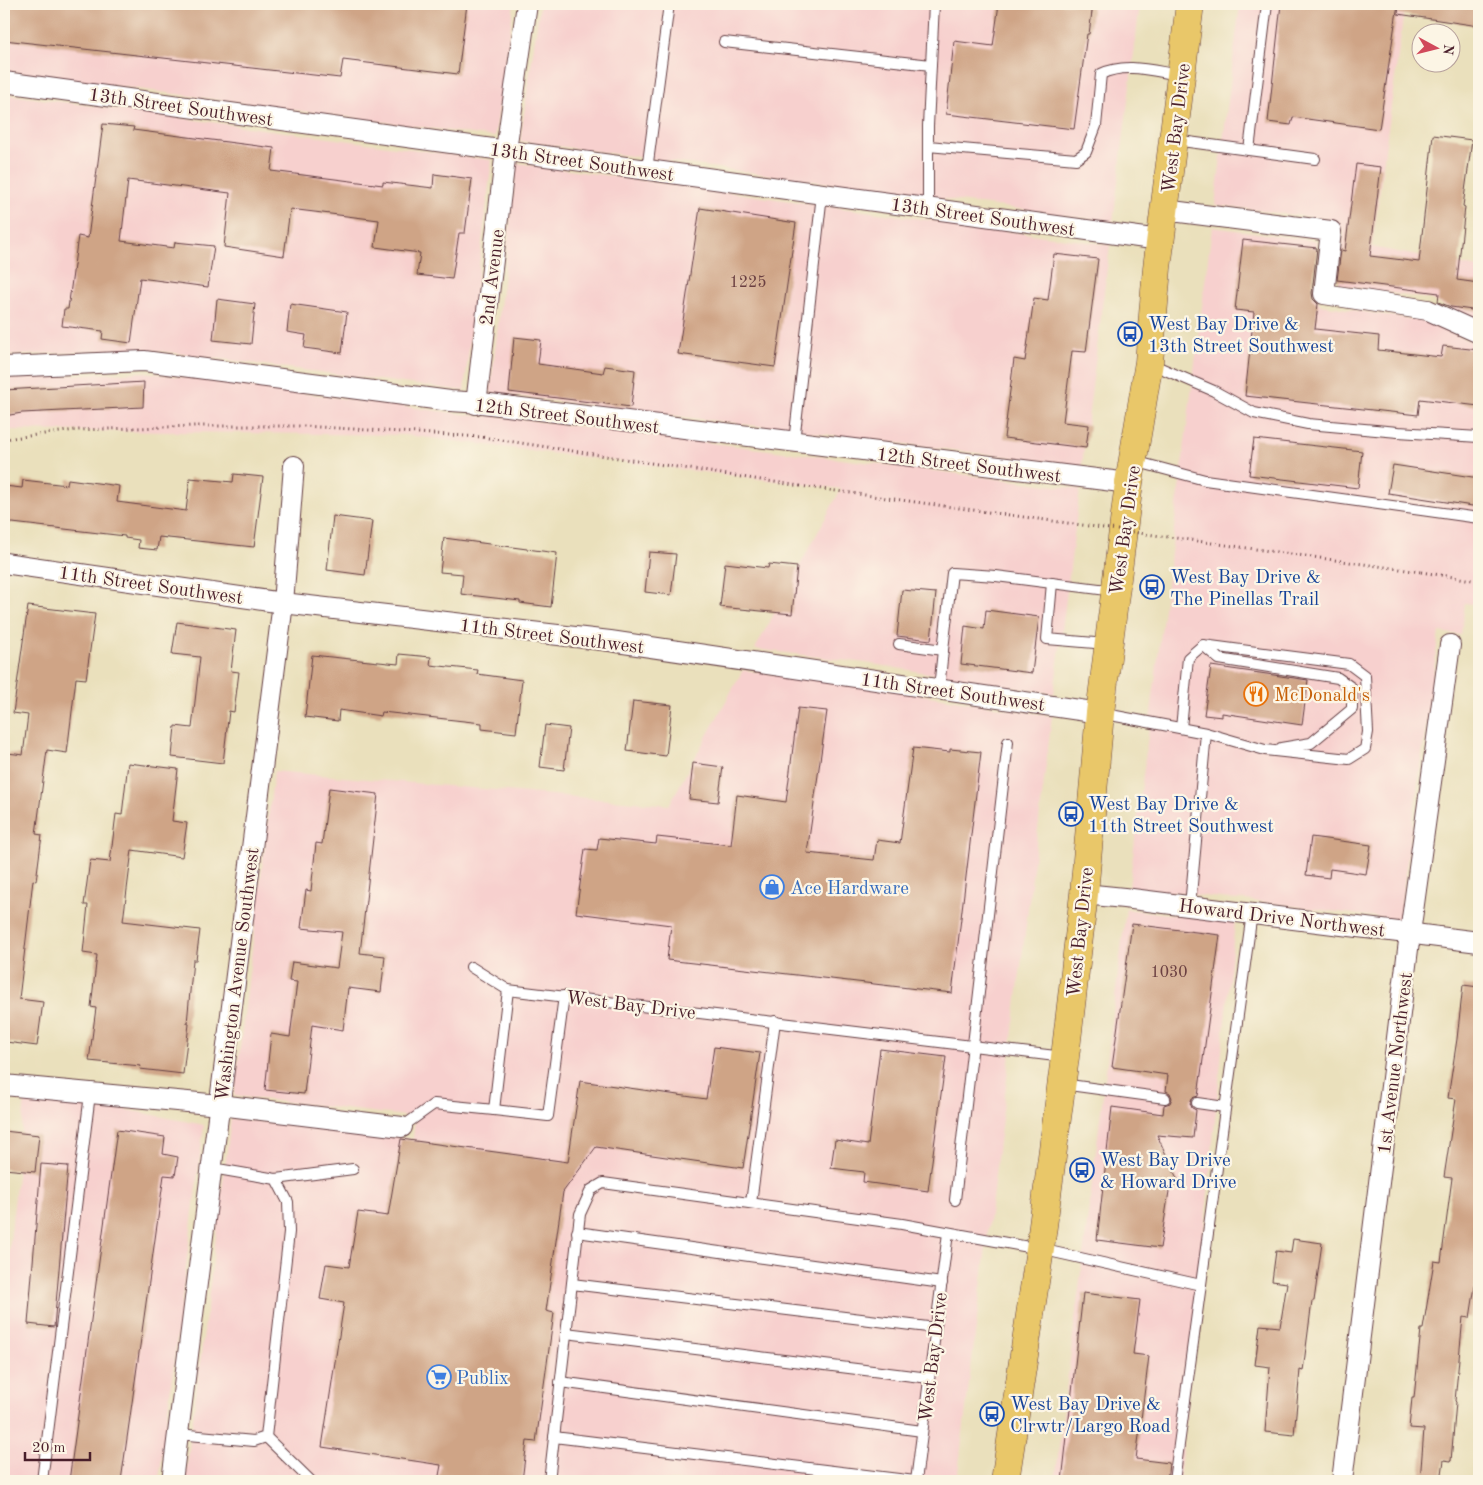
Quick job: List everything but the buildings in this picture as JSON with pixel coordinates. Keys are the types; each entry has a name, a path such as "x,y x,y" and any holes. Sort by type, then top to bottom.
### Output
{"main road":[{"name":"West Bay Drive","path":"1005,1481 1040,1250 1065,1057 1084,894 1100,713 1131,472 1148,362 1160,240 1190,4"}],"street":[{"name":"2nd Avenue","path":"476,404 506,150 527,4"},
{"name":"13th Street Southwest","path":"4,82 1160,240"},
{"path":"1164,210 1331,231 1324,294 1428,310 1479,333"},
{"name":"12th Street Southwest","path":"4,367 144,360 476,404 482,403 794,442 1131,472"},
{"name":"Washington Avenue Southwest","path":"172,1481 283,603 294,466"},
{"name":"11th Street Southwest","path":"4,563 283,603 610,642 1100,713"},
{"name":"1st Avenue Northwest","path":"1342,1481 1410,933 1450,645"},
{"name":"Howard Drive Northwest","path":"1084,894 1479,942"},
{"path":"4,1085 220,1105 402,1127"}],"lane":[{"path":"647,170 669,4"},
{"path":"928,208 928,146 934,4"},
{"path":"1249,150 1267,4"},
{"path":"724,42 931,65"},
{"path":"928,146 1076,159 1086,152 1096,126 1101,74 1112,69 1127,67 1181,75"},
{"path":"1173,140 1315,159"},
{"path":"794,442 822,194"},
{"path":"1148,362 1214,391 1254,413 1308,424 1479,437"},
{"path":"1131,472 1205,480 1479,518"},
{"path":"939,689 952,573 996,576 1116,591"},
{"path":"1052,584 1047,639 1109,645"},
{"path":"899,644 943,650"},
{"path":"1100,713 1206,733 1265,750 1349,759 1365,749 1368,732 1365,676 1349,664 1203,645 1188,658 1181,728"},
{"path":"1203,645 1219,660 1338,678 1352,688 1352,709 1311,744 1265,750"},
{"path":"1190,906 1206,733"},
{"path":"955,1200 1008,742"},
{"path":"1174,1481 1252,913"},
{"path":"471,967 508,990 494,1110"},
{"name":"West Bay Drive","path":"508,990 1065,1057"},
{"path":"402,1127 434,1104 548,1116 564,996"},
{"path":"751,1203 775,1021"},
{"path":"1061,1084 1165,1098"},
{"path":"42,1481 90,1094"},
{"path":"1197,1103 1225,1107"},
{"path":"212,1168 276,1179 353,1169"},
{"path":"266,1437 289,1232 288,1202 276,1179"},
{"path":"549,1481 580,1214 591,1190 603,1183 902,1224 1040,1250 1201,1286"},
{"path":"578,1232 942,1282"},
{"name":"West Bay Drive","path":"916,1481 948,1233"},
{"path":"572,1284 936,1328"},
{"path":"566,1334 929,1378"},
{"path":"560,1382 922,1431"},
{"path":"178,1434 254,1441 266,1437"},
{"path":"266,1437 311,1481"},
{"path":"554,1437 916,1481"}],"path":[{"path":"4,439 76,430 196,426 314,426 482,437 800,486 1479,581"}],"shaded area":[{"path":"4,4 514,4 495,137 4,71"},
{"path":"540,4 1140,4 1113,222 520,141"},
{"path":"1240,4 1405,4 1372,247 1479,268 1479,321 1429,299 1338,285 1344,233 1333,220 1215,205"},
{"path":"4,94 492,160 464,391 143,349 4,356"},
{"path":"517,163 1110,245 1082,466 490,393"},
{"path":"1212,227 1317,241 1311,292 1321,305 1424,321 1479,345 1479,605 1465,603 1461,635 1439,632 1399,920 1129,887"},
{"path":"144,372 462,414 487,417 487,415 1080,489 1054,694 866,663 755,649 841,489 405,435 4,430 4,378"},
{"path":"743,670 863,685 1052,716 957,1481 185,1481 231,1118 413,1139 415,1117 234,1096 274,771 669,805"},
{"path":"1126,909 1235,922 1179,1481 1055,1481"},
{"path":"25,1099 118,1108 204,1125 159,1481 4,1481 4,1301"}],"place":[{"name":"West Bay Drive & 13th Street Southwest","path":"1130,334"},
{"name":"West Bay Drive & The Pinellas Trail","path":"1152,587"},
{"name":"McDonald's","path":"1256,694"},
{"name":"West Bay Drive & 11th Street Southwest","path":"1071,814"},
{"name":"Ace Hardware","path":"772,887"},
{"name":"West Bay Drive & Howard Drive","path":"1082,1170"},
{"name":"Publix","path":"439,1377"},
{"name":"West Bay Drive & Clrwtr/Largo Road","path":"992,1414"}]}
